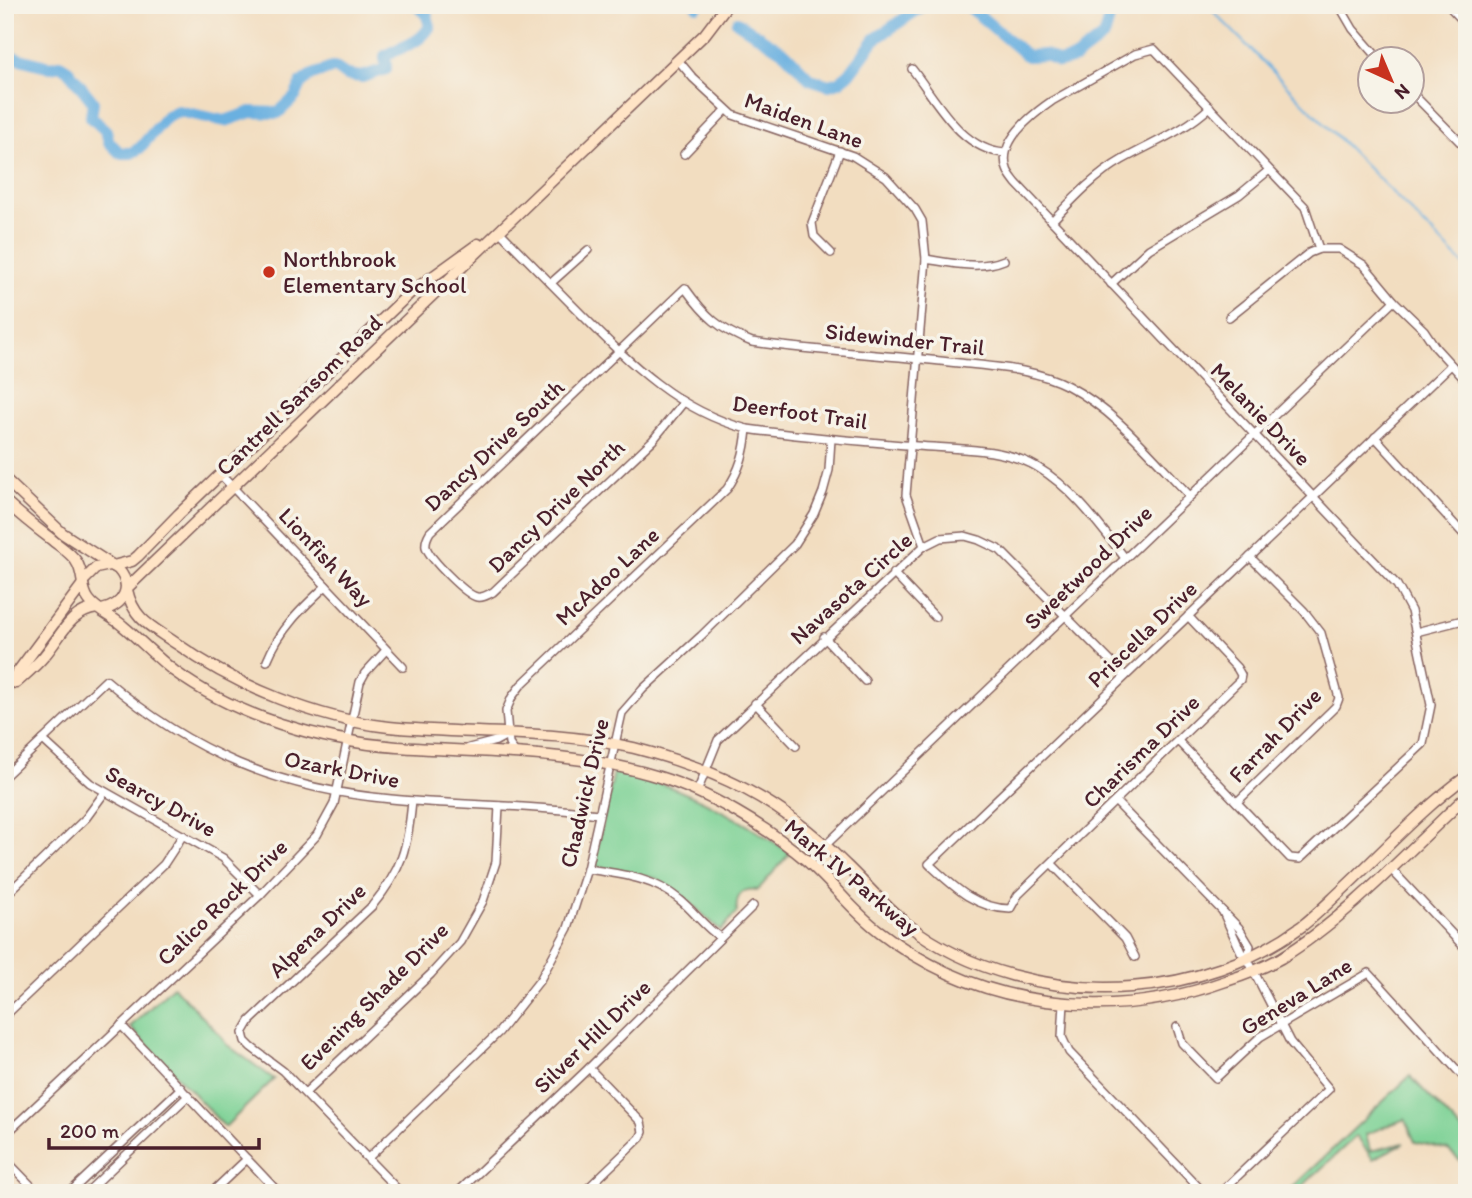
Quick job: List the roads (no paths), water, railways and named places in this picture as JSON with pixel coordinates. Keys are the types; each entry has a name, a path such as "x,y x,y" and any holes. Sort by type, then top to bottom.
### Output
{"main road":[{"name":"Cantrell Sansom Road","path":"127,589 678,60 717,21 727,5"},
{"name":"Cantrell Sansom Road","path":"111,566 132,561 138,556 405,297 499,231"},
{"path":"405,297 417,309"},
{"path":"289,408 301,420"},
{"path":"5,479 62,533 124,577 127,589 116,605 88,609 74,617 42,659 5,691"},
{"path":"5,500 74,558 87,598 100,609"},
{"path":"5,691 83,582 96,568 111,566"},
{"name":"Mark IV Parkway","path":"127,589 136,615 194,656 277,697 352,721 387,726 582,737 706,772 738,785 792,818 908,924 942,947 985,967 1043,982 1088,988 1130,988 1209,972 1247,958 1275,944 1306,923 1420,816 1467,776"},
{"name":"Mark IV Parkway","path":"100,609 174,671 226,702 277,722 346,740 396,747 515,752 610,764 664,778 697,792 768,831 808,862 879,931 929,964 971,983 1020,997 1064,1003 1121,1005 1157,1001 1253,972 1279,959 1321,930 1467,796"}],"street":[{"path":"1339,5 1353,29 1368,46"},
{"path":"1448,5 1467,25"},
{"path":"912,69 965,138 993,152 1005,153 1011,138 1040,109 1135,54 1154,49 1305,207 1319,248"},
{"name":"Maiden Lane","path":"678,60 693,78 733,115 853,156 886,177 915,209 924,227 926,259 906,495 924,546"},
{"path":"1052,221 1085,187 1103,173 1184,127 1210,107"},
{"path":"1426,107 1467,149"},
{"path":"684,153 726,110"},
{"path":"831,253 814,236 812,223 840,151"},
{"name":"Melanie Drive","path":"1005,153 1007,169 1016,183 1397,585 1411,611 1431,705 1423,744 1303,857 1295,860 1290,858 1237,802"},
{"path":"1111,284 1149,249 1240,195 1268,171"},
{"name":"Deerfoot Trail","path":"499,231 620,353 683,403 725,424 747,429 831,439 975,450 1008,456 1038,467 1067,491 1094,518 1125,558"},
{"path":"1229,317 1299,260 1319,248 1339,249 1364,265 1467,382"},
{"path":"551,283 588,250"},
{"path":"926,259 960,264 994,264 1003,260"},
{"name":"Sidewinder Trail","path":"620,353 685,288 702,312 720,327 752,342 917,358 1034,373 1069,386 1114,420 1190,496"},
{"name":"Sweetwood Drive","path":"808,862 1394,301"},
{"name":"Dancy Drive South","path":"446,572 427,549 426,538 430,532 620,353"},
{"name":"Priscella Drive","path":"1010,909 993,909 960,892 929,863 1451,365"},
{"name":"Dancy Drive North","path":"446,572 474,597 484,597 493,592 653,440 683,403"},
{"name":"McAdoo Lane","path":"515,752 509,744 506,711 512,697 521,685 727,489 739,470 747,429"},
{"path":"1375,437 1467,538"},
{"name":"Chadwick Drive","path":"368,1158 499,1032 540,980 568,928 587,869 622,713 795,544 805,531 823,492 829,470 831,439"},
{"name":"Lionfish Way","path":"220,474 403,667"},
{"name":"Navasota Circle","path":"697,792 718,740 893,572 924,546 940,538 965,536 1000,550 1125,676"},
{"name":"Farrah Drive","path":"1237,802 1336,706 1339,698 1321,633 1304,611 1250,557"},
{"path":"893,572 935,617"},
{"path":"267,661 275,642 295,615 326,586"},
{"name":"Charisma Drive","path":"1010,909 1018,895 1240,680 1241,675 1188,616"},
{"path":"1416,632 1467,620"},
{"path":"824,637 865,681"},
{"name":"Calico Rock Drive","path":"5,1135 260,895 317,835 334,804 360,682 386,650"},
{"name":"Ozark Drive","path":"43,740 106,680 134,704 196,744 264,773 336,792 412,801 598,814"},
{"path":"755,703 796,746"},
{"path":"465,750 496,741 509,734"},
{"path":"5,776 43,740"},
{"name":"Searcy Drive","path":"43,740 90,783 223,858 260,895"},
{"path":"1178,741 1237,802"},
{"path":"5,896 86,818 105,792"},
{"name":"Alpena Drive","path":"305,1093 283,1071 251,1047 243,1037 245,1028 372,906 384,891 401,862 408,842 412,801"},
{"path":"1116,802 1223,912 1280,1026 1329,1088 1220,1193"},
{"name":"Evening Shade Drive","path":"305,1093 460,942 483,901 496,862 499,806"},
{"path":"5,1016 164,863 183,835"},
{"path":"1052,864 1125,939 1135,957"},
{"path":"1390,868 1467,950"},
{"path":"587,869 633,877 667,890 720,937"},
{"name":"Silver Hill Drive","path":"457,1193 589,1068 753,906"},
{"name":"Geneva Lane","path":"1177,1027 1182,1043 1216,1078 1260,1037 1369,973 1467,1081"},
{"path":"1064,1003 1062,1037 1069,1052 1204,1193"},
{"path":"121,1025 279,1193"},
{"path":"583,1193 640,1138 643,1129 641,1122 589,1068"},
{"path":"69,1193 181,1088"},
{"path":"305,1093 401,1193"},
{"path":"86,1193 188,1096"},
{"path":"114,1151 122,1159"},
{"path":"211,1193 247,1158"},
{"path":"5,1159 38,1193"}],"waterway":[{"path":"5,55 50,67 60,65 68,70 93,102 91,117 106,131 109,142 120,153 131,153 140,148 167,116 178,111 225,121 251,112 278,113 295,97 302,82 310,76 334,67 346,75 362,77 386,69 385,56 416,41 430,26 426,13 416,5"},
{"path":"737,22 785,53 810,79 829,85 839,82 849,74 875,39 924,5"},
{"path":"967,5 1027,56 1046,55 1059,62 1075,58 1104,36 1113,5"},
{"path":"1207,5 1467,268"}],"place":[{"name":"Northbrook Elementary School","path":"269,272"}]}
